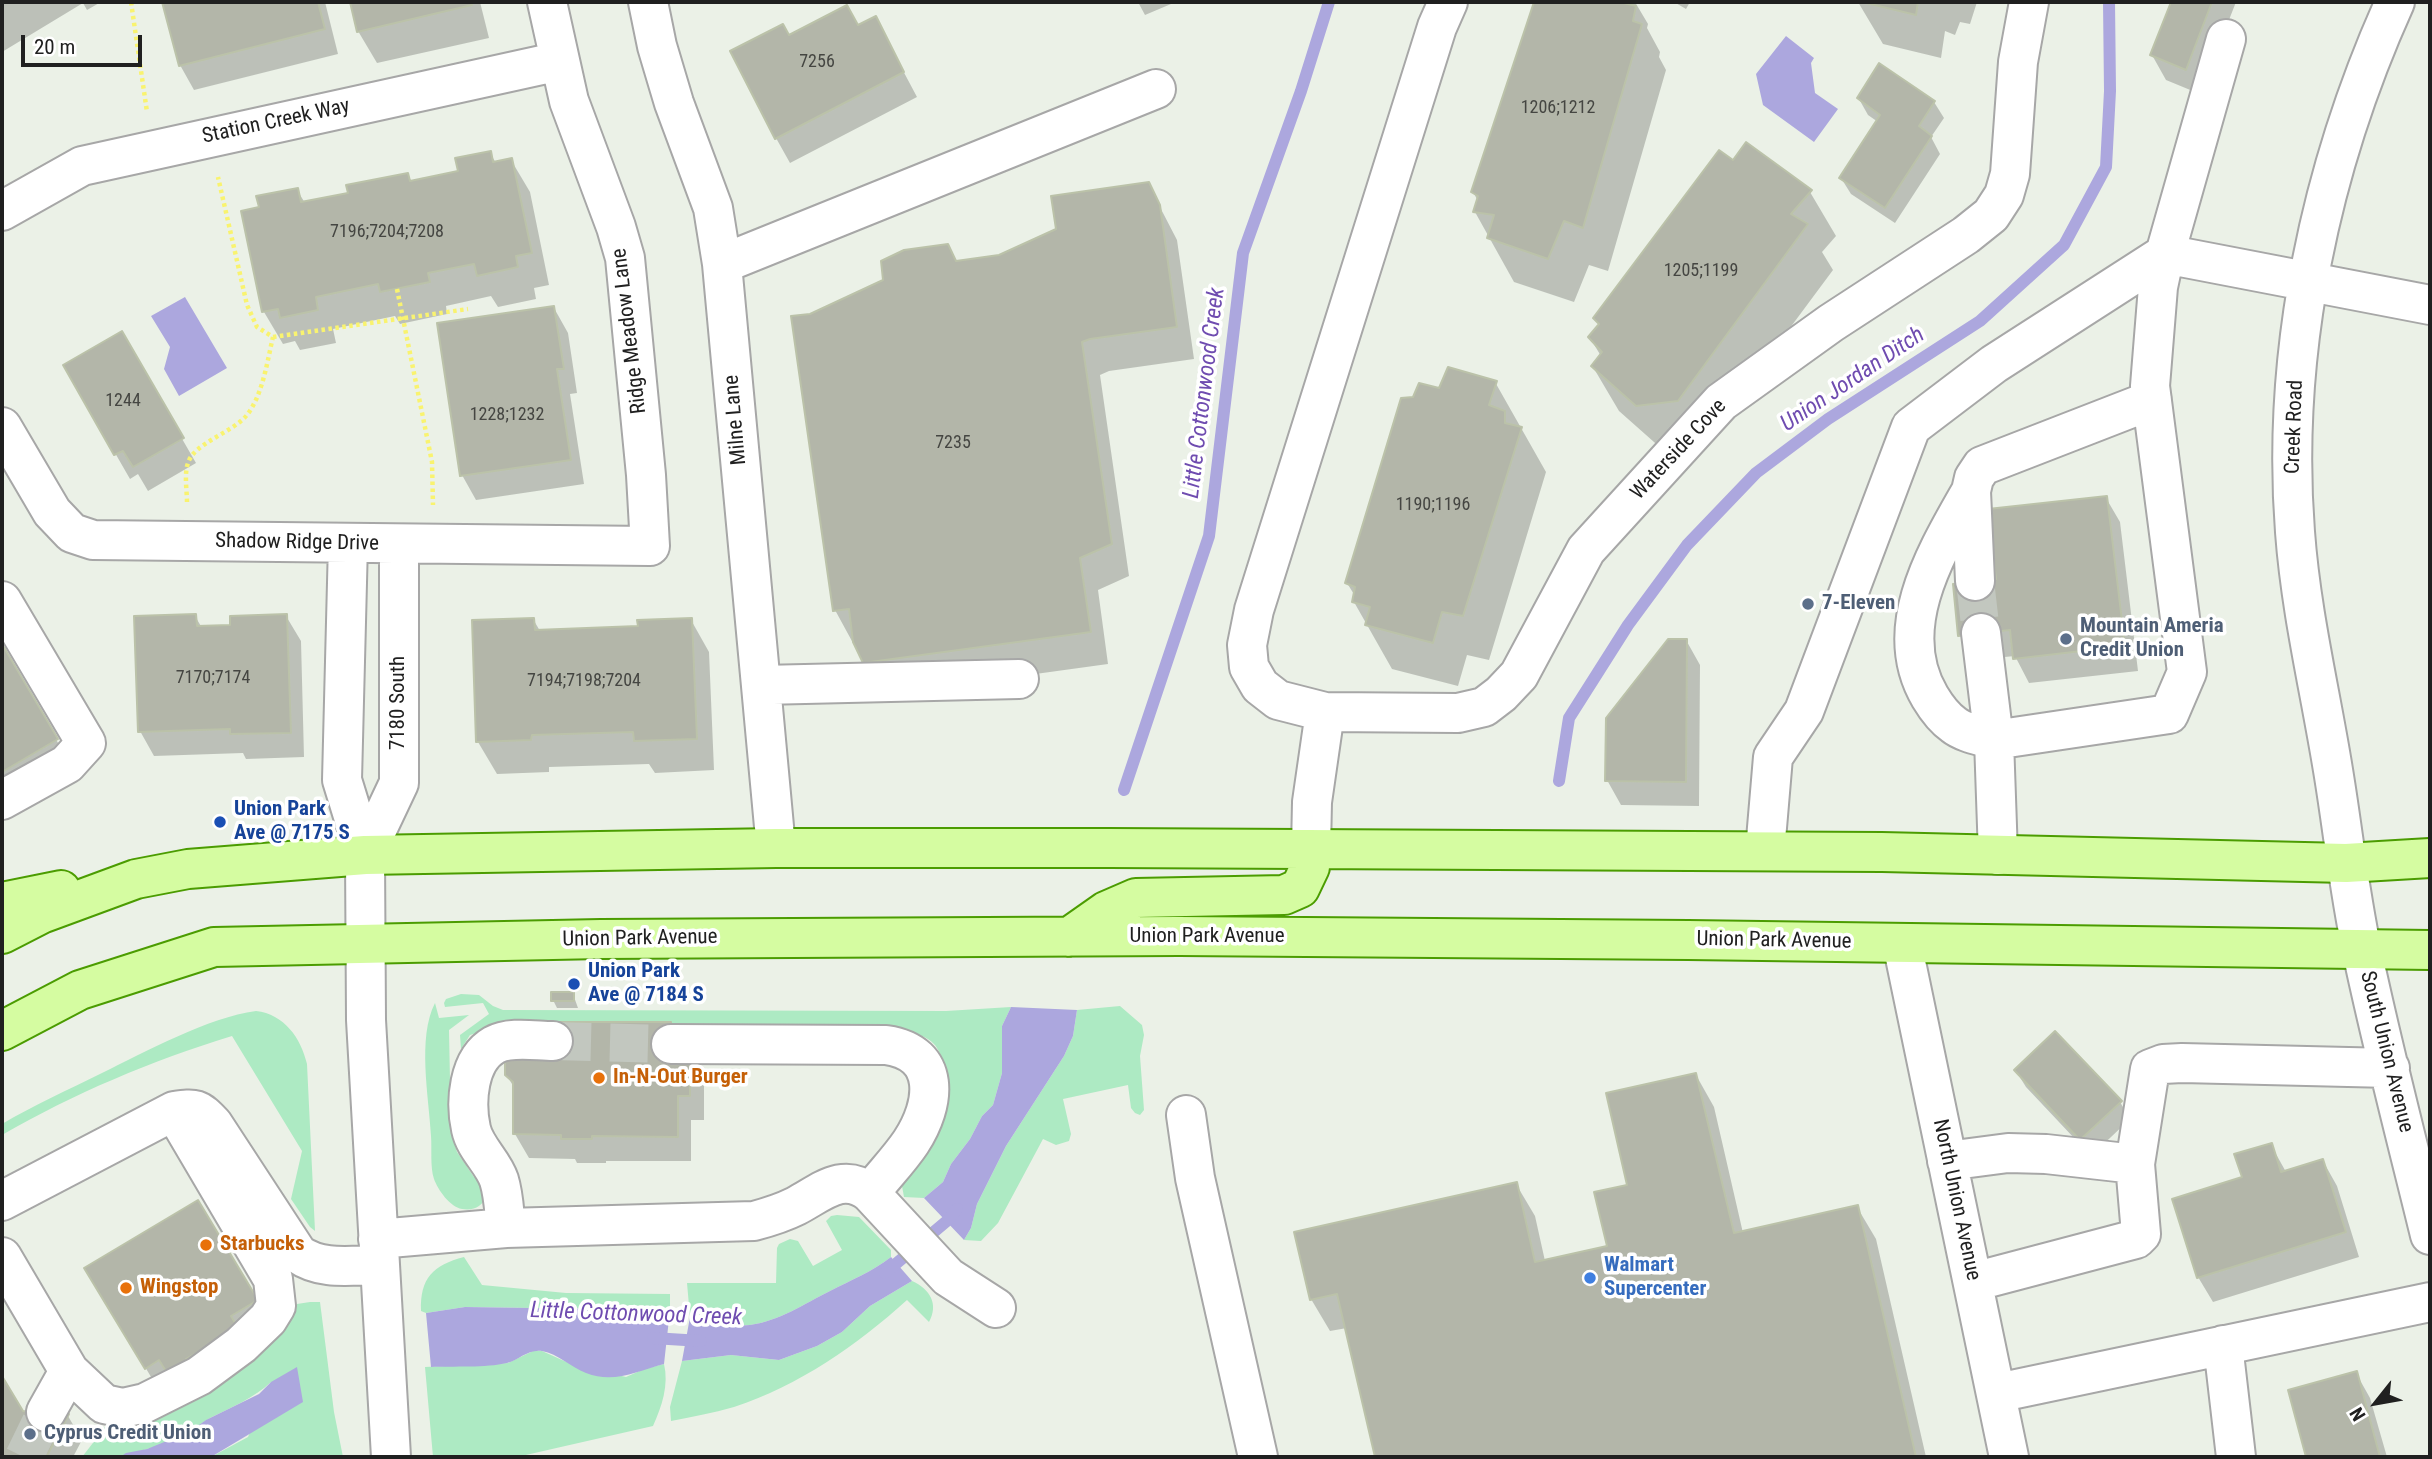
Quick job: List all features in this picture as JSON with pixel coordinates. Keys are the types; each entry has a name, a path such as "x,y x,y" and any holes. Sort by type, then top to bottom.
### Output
{"main road":[{"path":"2,902 188,869 365,855 776,848 1765,851 2346,863 2430,858"},
{"path":"1069,937 1106,911 1136,898 1284,895 1300,888 1310,867 1311,849"},
{"path":"2,934 41,914 136,878"},
{"name":"Union Park Avenue","path":"2,1031 80,990 214,947 601,939 1069,937 2430,950"}],"street":[{"name":"Ridge Meadow Lane","path":"547,2 569,101 617,227 625,258 646,475 650,546"},
{"name":"Milne Lane","path":"648,2 674,103 713,208 722,264 776,848"},
{"name":"Waterside Cove","path":"1448,2 1437,27 1254,610 1247,645 1248,667 1260,686 1278,700 1325,712 1458,713 1484,707 1519,675 1586,550 1721,402 1831,323 1991,215 2004,195 2010,174 2018,62 2029,2"},
{"name":"Creek Road","path":"2361,950 2333,769 2303,610 2294,530 2292,431 2308,280 2320,220 2357,96 2395,2"},
{"path":"2152,400 1982,466 1924,582 1914,622 1914,657 1922,683 1935,706 1955,726 1994,740 2169,714 2187,672 2152,400 2150,386 2158,287 2165,254 2226,40"},
{"name":"Station Creek Way","path":"2,211 82,166 560,61"},
{"path":"722,264 1156,89"},
{"path":"1765,851 1773,757 1804,711 1911,427 1994,364 2165,254 2430,305"},
{"name":"Shadow Ridge Drive","path":"2,427 52,512 72,533 93,540 650,546"},
{"path":"1973,485 1975,582"},
{"name":"7180 South","path":"348,543 342,780 365,855 366,1020 391,1457"},
{"name":"7180 South","path":"365,855 399,783 417,544"},
{"path":"2,601 86,743 67,764 2,800"},
{"path":"1981,633 1994,740 1998,855"},
{"path":"762,685 1019,679"},
{"path":"1311,849 1312,802 1325,712"},
{"name":"North Union Avenue","path":"1902,943 2009,1457"},
{"name":"South Union Avenue","path":"2361,950 2390,1068 2424,1182 2430,1235"},
{"path":"506,1228 499,1178 471,1129 468,1098 471,1080 478,1064 495,1045 510,1041 553,1041"},
{"path":"671,1045 886,1045 901,1047 913,1053 926,1070 928,1100 919,1126 878,1203"},
{"path":"1973,1283 2136,1239 2141,1234 2135,1164 2150,1069 2155,1066 2182,1063 2390,1068"},
{"path":"2,1201 174,1111 194,1108 213,1124 298,1254 308,1261 324,1266 379,1252 506,1228 754,1220 778,1214 834,1186 848,1183 860,1185 948,1277 996,1308"},
{"path":"2,1257 69,1371 104,1404 123,1408 145,1403 200,1376 241,1345 268,1319 276,1306 273,1279 174,1111"},
{"path":"1186,1115 1195,1178 1258,1457"},
{"path":"1947,1161 2008,1153 2046,1154 2135,1164"},
{"path":"1997,1393 2430,1302"},
{"path":"2223,1345 2236,1457"},
{"path":"46,1412 69,1371"}],"path":[{"path":"131,2 152,149"},
{"path":"209,136 247,305 257,327 273,337 468,309"},
{"path":"397,289 432,462 417,544"},
{"path":"188,541 188,463 200,448 231,430 248,414 261,387 273,337"}],"green space":[{"path":"461,994 479,995 503,1010 946,1011 1011,1007 1002,1026 1002,1073 993,1105 982,1116 970,1139 951,1164 943,1182 924,1198 904,1197 902,1186 943,1073 937,1048 923,1037 916,1034 550,1032 492,1028 470,1035 461,1049 460,1035 489,1014 483,1003 445,1007 446,999"},
{"path":"435,1003 439,1018 469,1015 449,1030 451,1131 457,1152 474,1177 482,1171 488,1196 480,1205 471,1209 458,1208 449,1202 438,1188 433,1174 425,1050 426,1033"},
{"path":"1120,1006 1142,1025 1144,1035 1140,1056 1144,1110 1140,1115 1131,1108 1128,1085 1063,1099 1071,1134 1069,1141 1056,1145 1043,1139 998,1223 981,1241 964,1240 971,1228 977,1204 1006,1146 1064,1056 1073,1036 1077,1010"},
{"path":"256,1011 275,1017 290,1029 307,1064 315,1231 291,1199 302,1151 232,1036 114,1079 57,1105 2,1135 2,1124 138,1055 218,1020"},
{"path":"837,1215 859,1217 891,1250 891,1257 791,1311 761,1323 735,1325 690,1317 687,1283 776,1283 777,1248 779,1244 790,1239 798,1241 813,1266 842,1250 826,1221"},
{"path":"464,1257 482,1285 566,1293 670,1294 670,1310 465,1307 426,1313 421,1311 423,1290 430,1275 444,1264"},
{"path":"912,1281 924,1288 931,1298 933,1309 929,1322 907,1300 868,1333 804,1376 734,1407 671,1421 670,1407 682,1361 731,1355 779,1360 817,1346 842,1332 870,1306"},
{"path":"320,1302 334,1412 343,1457 211,1457 248,1437 271,1382 250,1398 171,1441 120,1457 82,1457 96,1439 100,1427 115,1429 127,1426 283,1317 297,1304"},
{"path":"533,1351 542,1351 571,1364 626,1377 664,1364 664,1395 653,1426 517,1457 433,1457 425,1367 508,1363"}],"water":[{"path":"1786,36 1814,58 1811,63 1815,93 1838,109 1814,142 1763,105 1756,74"},
{"path":"185,297 227,368 179,396 164,369 170,347 151,316"},
{"path":"1011,1007 1077,1010 1073,1036 1064,1056 1006,1146 977,1204 971,1228 964,1240 924,1198 943,1182 951,1164 970,1139 982,1116 993,1105 1002,1073 1002,1026"},
{"path":"891,1257 912,1281 870,1306 842,1332 817,1346 779,1360 731,1355 682,1361 690,1317 735,1325 761,1323 861,1276"},
{"path":"465,1307 670,1310 664,1364 616,1377 596,1376 554,1355 537,1351 499,1365 431,1367 426,1313"},
{"path":"297,1367 303,1402 211,1457 120,1457 189,1432 206,1420 259,1394 271,1382"}],"building":[{"path":"162,2 318,2 325,29 179,66"},
{"path":"350,2 471,2 472,5 357,32"},
{"path":"1534,2 1620,2 1636,6 1633,21 1642,24 1583,228 1564,221 1548,259 1487,238 1494,215 1473,212 1478,196 1471,192"},
{"path":"1862,2 1918,2 1916,15"},
{"path":"2171,2 2212,2 2186,70 2150,55"},
{"path":"847,5 858,25 876,16 904,72 775,139 730,51 783,24 789,35"},
{"path":"1879,63 1935,101 1919,126 1932,136 1885,208 1839,178 1880,115 1857,98"},
{"path":"1746,142 1812,190 1791,214 1808,224 1678,401 1636,406 1591,366 1602,352 1588,337 1599,324 1593,318 1719,150 1733,160"},
{"path":"491,151 493,162 512,158 532,253 516,256 518,267 477,276 474,264 428,273 430,282 380,292 378,284 316,297 318,310 280,318 278,309 262,312 241,211 259,207 256,196 298,188 301,202 348,193 346,185 408,173 410,181 458,171 455,158"},
{"path":"1149,182 1160,205 1177,327 1082,342 1112,544 1080,558 1091,632 863,663 853,642 849,609 833,611 791,316 810,314 883,280 881,261 904,250 948,244 956,261 999,255 1056,229 1051,196"},
{"path":"554,306 564,369 557,369 571,460 460,476 437,323"},
{"path":"122,331 184,438 133,467 123,451 114,455 63,365"},
{"path":"1448,367 1497,381 1489,405 1505,411 1505,423 1522,427 1463,616 1442,612 1433,643 1365,625 1370,607 1352,602 1355,587 1345,583 1401,398 1413,397 1419,383 1439,388"},
{"path":"2107,496 2125,646 2013,659 2010,630 1958,636 1953,584 1996,579 1988,509"},
{"path":"196,614 197,626 230,625 230,616 287,614 291,733 230,734 230,729 138,732 134,616"},
{"path":"534,618 535,630 638,626 637,620 692,618 697,739 634,741 633,732 532,735 531,740 476,742 472,620"},
{"path":"1668,639 1687,639 1686,782 1605,781 1606,718"},
{"path":"2,644 58,739 2,772"},
{"path":"551,992 574,992 574,1001 551,1001"},
{"name":"In-N-Out Burger","path":"553,1022 671,1022 671,1059 690,1060 690,1096 678,1096 678,1137 592,1136 592,1139 561,1139 561,1135 513,1134 513,1082 505,1075 505,1053 553,1049"},
{"path":"2055,1031 2122,1101 2080,1140 2014,1070"},
{"name":"Walmart Supercenter","path":"1696,1073 1734,1233 1858,1205 1916,1457 1375,1457 1337,1294 1310,1300 1294,1232 1517,1182 1535,1262 1607,1246 1594,1192 1627,1185 1606,1093"},
{"path":"2272,1143 2281,1172 2323,1159 2346,1232 2197,1278 2172,1199 2242,1177 2234,1154"},
{"path":"198,1200 258,1300 231,1316 238,1328 186,1359 189,1365 169,1376 159,1360 145,1369 84,1268"},
{"path":"2357,1371 2380,1457 2306,1457 2288,1390"},
{"name":"Cyprus Credit Union","path":"2,1376 23,1411 69,1414 48,1454 39,1457 2,1457"}],"waterway":[{"name":"Little Cottonwood Creek","path":"1124,790 1209,536 1243,253 1301,91 1329,2"},
{"name":"Union Jordan Ditch","path":"1559,781 1569,718 1628,625 1687,545 1756,473 1828,419 1980,321 2064,245 2106,167 2110,91 2109,2"},
{"name":"Little Cottonwood Creek","path":"885,1273 948,1220 957,1209"},
{"name":"Little Cottonwood Creek","path":"653,1338 701,1341"}],"tunnel":[{"path":"1975,581 1981,633"},
{"path":"553,1041 671,1044"},
{"path":"24,1457 46,1412"}],"place":[{"name":"7-Eleven","path":"1808,604"},
{"name":"Mountain Ameria Credit Union","path":"2066,639"},
{"name":"Union Park Ave @ 7175 S","path":"220,822"},
{"name":"Union Park Ave @ 7184 S","path":"574,984"},
{"name":"In-N-Out Burger","path":"599,1078"},
{"name":"Starbucks","path":"206,1245"},
{"name":"Walmart Supercenter","path":"1590,1278"},
{"name":"Wingstop","path":"126,1288"},
{"name":"Cyprus Credit Union","path":"30,1434"}]}
